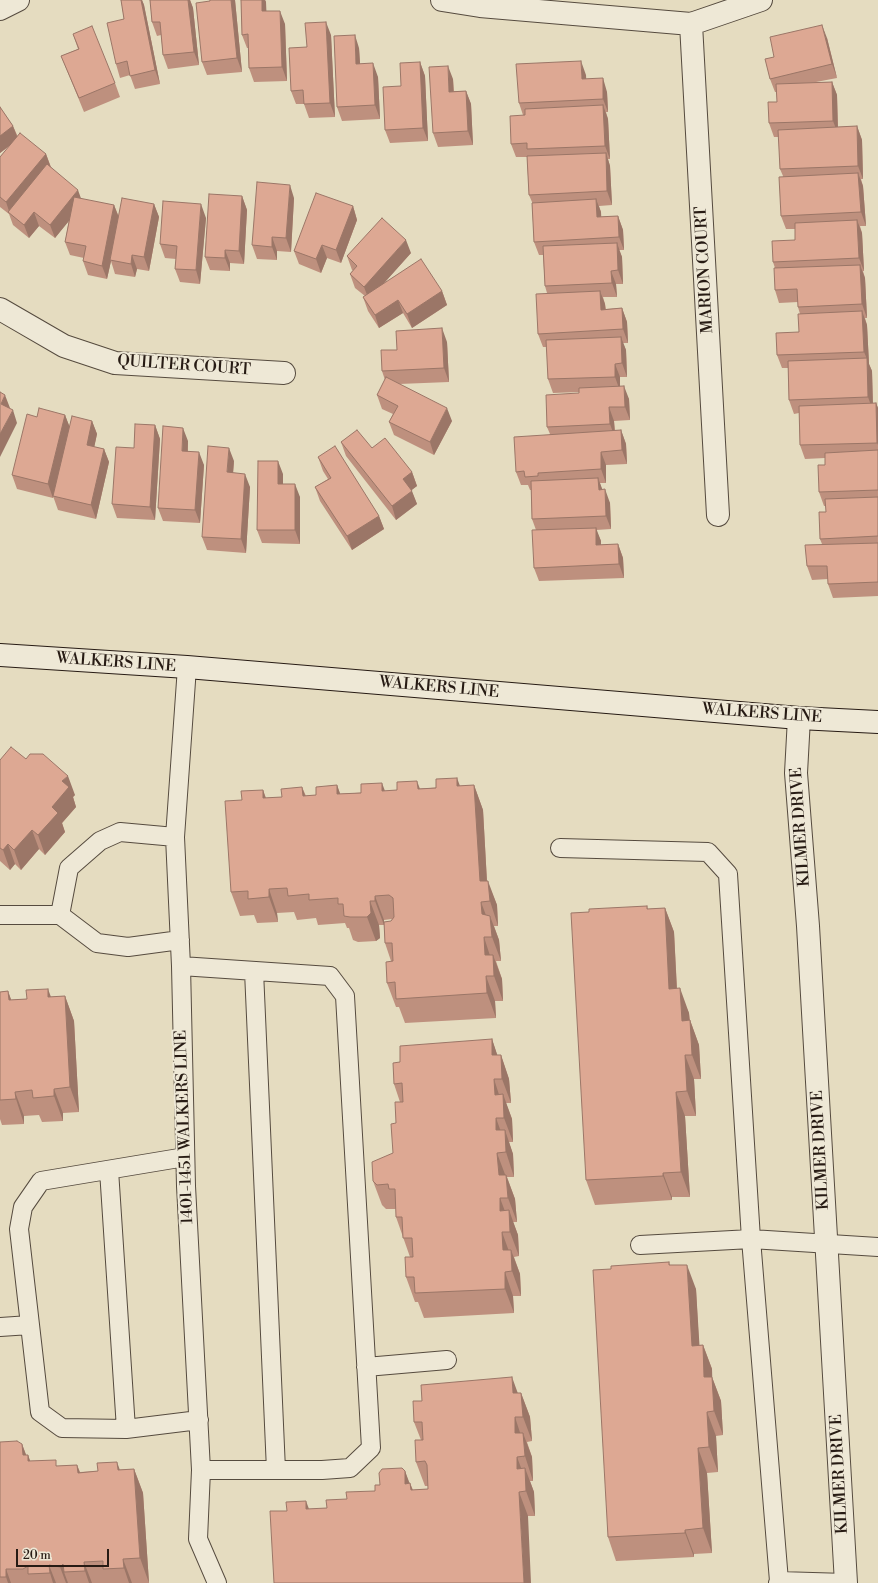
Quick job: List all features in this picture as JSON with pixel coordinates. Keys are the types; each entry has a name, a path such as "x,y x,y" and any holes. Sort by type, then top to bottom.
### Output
{"street":[{"path":"0,9 18,0"},
{"path":"442,0 480,6 691,24 761,0"},
{"name":"MARION COURT","path":"691,24 718,515"},
{"name":"QUILTER COURT","path":"0,309 64,346 115,363 284,373"},
{"name":"WALKERS LINE","path":"0,655 187,667 799,718 878,722"},
{"name":"KILMER DRIVE","path":"799,718 796,773 808,926 846,1583"}],"lane":[{"name":"1401-1451 WALKERS LINE","path":"187,667 176,837 181,966 185,1156 201,1470 198,1539 217,1583"},
{"path":"60,915 69,868 100,841 120,832 176,837"},
{"path":"560,848 708,852 728,874 751,1240 778,1582 846,1583"},
{"path":"0,915 60,915 97,943 128,947 180,940"},
{"path":"181,966 330,976 345,996 371,1448 350,1468 322,1470 201,1470"},
{"path":"254,971 276,1470"},
{"path":"185,1156 41,1181 22,1207 19,1229 40,1412 62,1428 126,1429 199,1420"},
{"path":"109,1170 126,1429"},
{"path":"640,1245 751,1240 878,1247"},
{"path":"0,1327 30,1325"},
{"path":"366,1367 447,1360"}],"building":[{"path":"121,0 141,0 155,70 130,76 127,61 116,64 107,23 124,19"},
{"path":"150,0 188,0 194,52 163,55 160,22 152,22"},
{"path":"210,0 231,0 237,58 202,62 196,3"},
{"path":"241,0 262,0 262,11 280,11 282,67 249,68 248,34 242,35"},
{"path":"326,22 330,103 304,104 303,90 291,91 289,48 307,47 305,23"},
{"path":"822,25 832,64 770,79 765,59 774,57 770,37"},
{"path":"92,26 115,83 79,98 61,56 79,49 73,34"},
{"path":"355,35 356,64 373,63 375,105 337,107 334,36"},
{"path":"581,61 582,79 603,78 603,99 519,103 516,64"},
{"path":"420,62 423,128 385,130 383,87 401,86 400,63"},
{"path":"448,66 449,92 466,91 468,131 433,133 429,67"},
{"path":"832,82 833,121 769,123 768,102 777,102 776,84"},
{"path":"603,105 605,146 527,149 527,143 511,144 510,116 525,115 525,109"},
{"path":"0,107 13,126 0,136"},
{"path":"857,126 858,166 780,169 778,130"},
{"path":"20,133 46,154 6,202 0,197 0,157"},
{"path":"606,153 607,191 529,195 527,156"},
{"path":"47,164 78,190 50,225 34,212 24,225 8,212"},
{"path":"858,173 861,212 781,216 779,177"},
{"path":"257,182 290,185 286,238 272,237 272,247 252,245"},
{"path":"316,193 353,206 336,250 322,245 316,259 294,251"},
{"path":"209,194 242,196 239,251 225,250 225,258 205,257"},
{"path":"74,197 114,205 102,266 83,261 86,246 65,242"},
{"path":"122,198 154,204 144,257 132,255 131,264 110,260"},
{"path":"596,199 597,217 618,216 619,237 534,242 532,203"},
{"path":"163,201 201,204 196,270 175,269 177,246 160,244"},
{"path":"382,218 406,240 364,287 350,274 357,266 347,256"},
{"path":"857,220 859,258 773,262 772,241 795,240 795,223"},
{"path":"617,243 618,270 611,271 612,283 545,286 543,246"},
{"path":"421,259 442,291 407,314 398,300 375,315 363,297"},
{"path":"860,265 862,304 798,307 797,289 775,290 774,268"},
{"path":"600,291 601,310 622,308 623,329 538,334 536,294"},
{"path":"862,311 864,352 777,355 776,333 799,332 798,314"},
{"path":"442,328 444,368 382,371 381,350 397,350 396,331"},
{"path":"621,337 622,363 615,364 615,377 548,379 546,340"},
{"path":"867,358 868,397 789,400 788,361"},
{"path":"386,377 447,408 430,442 389,422 398,406 377,395"},
{"path":"624,386 625,407 609,407 610,424 547,427 546,395 579,393 579,388"},
{"path":"0,392 5,395 1,404 13,410 0,434"},
{"path":"876,403 877,443 800,445 799,406"},
{"path":"39,408 65,415 48,484 12,475 27,414 37,417"},
{"path":"72,416 92,421 87,445 104,449 91,505 53,496"},
{"path":"135,424 155,425 150,507 112,504 116,447 134,448"},
{"path":"163,426 183,428 182,451 199,452 195,510 158,508"},
{"path":"357,430 372,448 385,438 412,472 403,479 412,491 392,506 341,442"},
{"path":"621,430 622,450 601,452 601,469 538,473 538,476 525,477 524,471 516,472 514,437"},
{"path":"208,446 229,448 227,472 245,474 241,539 202,537"},
{"path":"335,446 379,516 347,536 315,487 331,478 318,457"},
{"path":"878,450 878,490 819,492 818,465 825,465 825,453"},
{"path":"258,461 278,461 278,484 295,484 295,530 257,530"},
{"path":"598,478 599,490 605,489 606,516 532,519 531,481"},
{"path":"878,497 878,536 820,539 819,512 826,512 825,499"},
{"path":"596,528 596,545 618,544 619,564 534,568 532,530"},
{"path":"878,543 878,582 828,584 827,566 807,566 805,545"},
{"path":"11,747 26,759 30,754 43,754 68,776 62,781 69,787 52,807 58,813 38,835 32,830 14,850 8,844 3,850 0,848 0,760"},
{"path":"457,778 457,786 474,785 480,881 488,881 490,901 481,902 482,914 490,916 492,937 484,937 485,955 493,955 494,976 486,976 487,993 396,999 395,982 387,983 386,962 393,961 392,943 385,943 384,922 391,921 394,917 393,898 389,895 375,896 375,901 370,901 371,913 367,917 350,917 344,916 343,904 338,904 338,898 309,900 309,894 288,896 287,888 269,889 269,897 248,899 248,891 231,892 225,801 242,800 241,791 263,790 263,798 282,797 281,789 302,787 303,796 316,795 316,787 337,785 337,794 361,793 361,784 382,783 382,791 397,790 397,782 417,781 418,789 436,788 436,779"},
{"path":"647,906 647,909 665,908 669,989 680,988 682,1021 690,1020 692,1055 685,1055 687,1091 676,1092 681,1172 663,1173 663,1176 586,1180 571,913 589,912 589,909"},
{"path":"48,989 48,997 65,996 70,1087 54,1089 54,1096 33,1098 32,1090 15,1092 16,1099 0,1100 0,992 8,991 9,1000 27,999 26,990"},
{"path":"492,1039 492,1055 501,1055 502,1079 494,1079 495,1095 503,1094 504,1118 496,1118 496,1130 505,1130 506,1152 497,1153 499,1175 506,1175 508,1198 500,1198 500,1211 509,1210 510,1232 502,1232 503,1250 511,1250 512,1271 505,1272 505,1289 415,1293 414,1277 406,1277 405,1257 413,1257 412,1238 403,1238 402,1217 396,1217 395,1189 389,1189 388,1184 377,1185 373,1181 372,1162 393,1153 391,1124 396,1123 395,1102 403,1102 402,1083 394,1084 393,1063 400,1062 400,1046"},
{"path":"669,1262 669,1265 687,1265 692,1346 703,1345 704,1377 712,1377 714,1411 707,1412 709,1447 698,1448 703,1528 685,1530 685,1533 608,1537 593,1270 611,1269 611,1266"},
{"path":"512,1377 513,1393 521,1393 523,1417 515,1417 515,1433 523,1433 525,1456 517,1457 517,1469 525,1468 526,1491 519,1492 524,1583 274,1583 270,1511 287,1511 286,1502 306,1501 306,1509 327,1508 326,1500 347,1499 346,1492 375,1491 375,1485 380,1485 379,1473 382,1469 402,1468 405,1471 405,1484 410,1483 411,1490 428,1489 427,1465 425,1461 416,1462 415,1440 423,1440 422,1422 414,1422 413,1401 422,1401 421,1385"},
{"path":"17,1441 22,1444 23,1455 28,1455 28,1461 56,1460 56,1466 77,1465 78,1473 98,1471 97,1463 117,1462 118,1470 134,1469 140,1558 123,1559 124,1568 103,1569 103,1561 84,1562 85,1571 64,1572 63,1564 60,1567 49,1565 50,1573 28,1574 28,1566 23,1569 6,1569 6,1577 0,1577 0,1442"}]}
